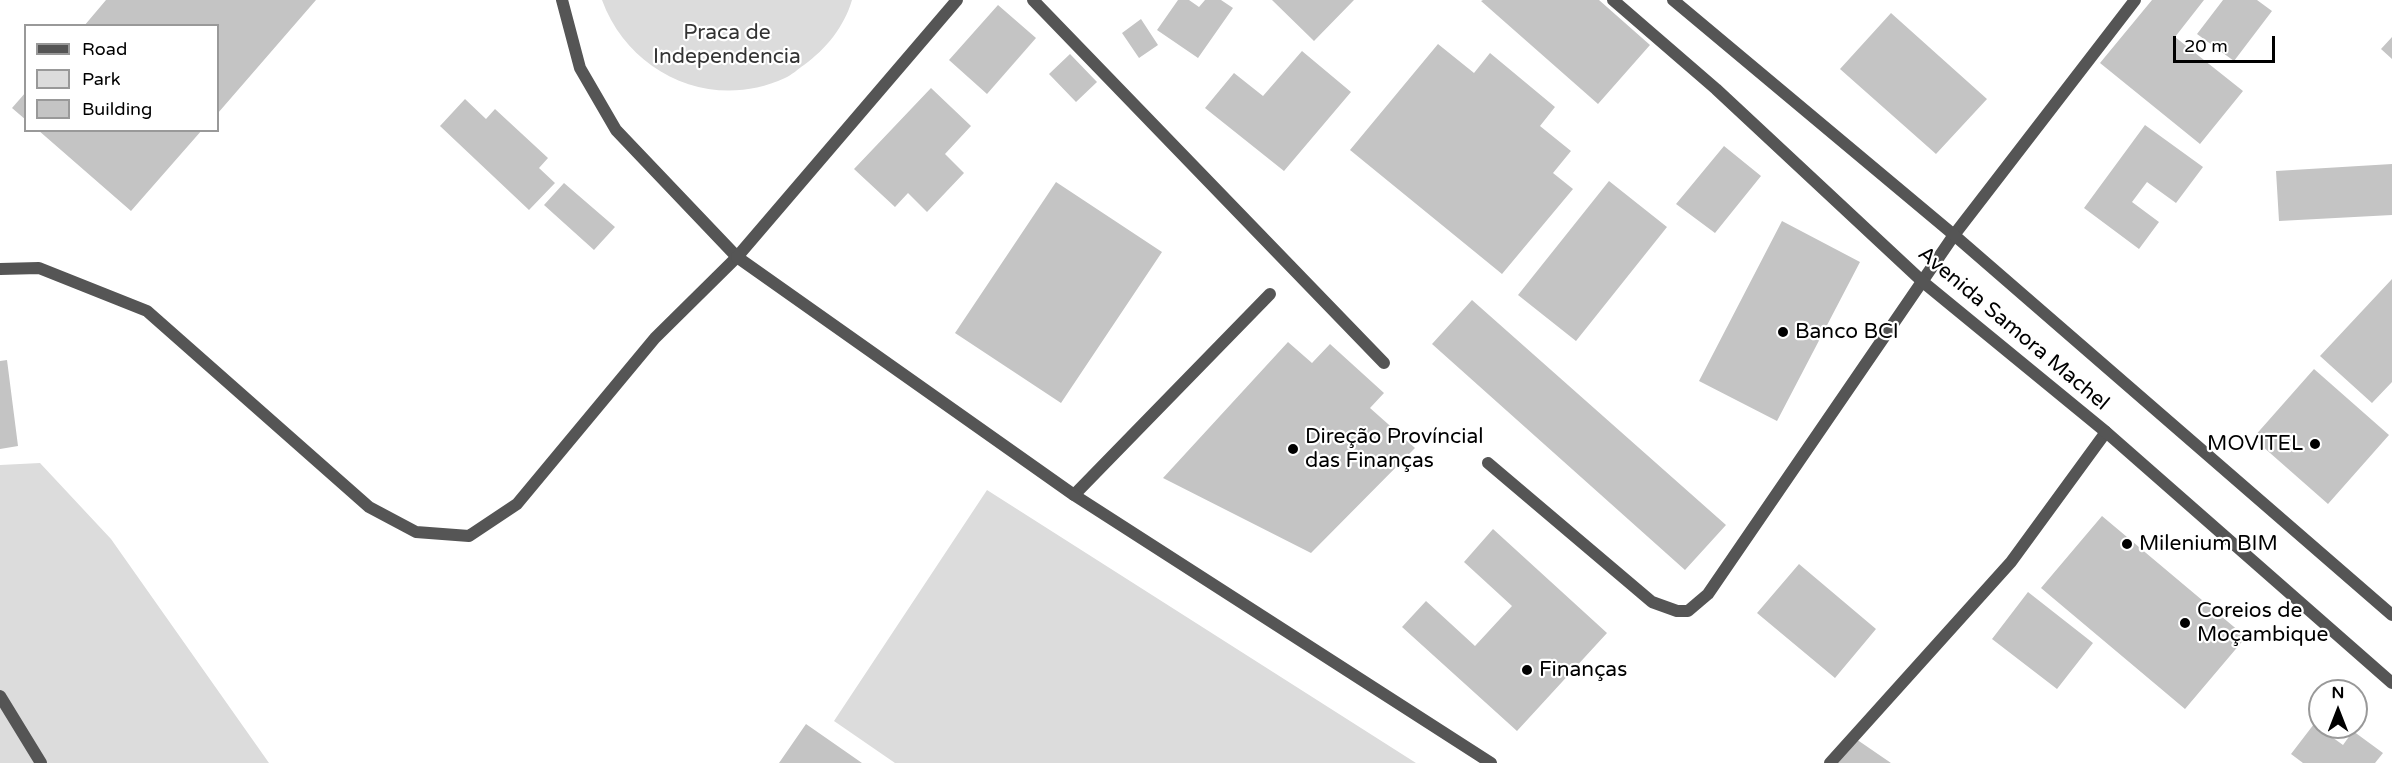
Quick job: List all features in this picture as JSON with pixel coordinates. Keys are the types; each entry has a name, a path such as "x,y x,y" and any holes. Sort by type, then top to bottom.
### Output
{"street":[{"path":"562,0 580,68 616,130 737,257 1074,495 1491,763"},
{"path":"0,269 39,268 147,311 369,507 416,532 469,536 517,504 655,338 737,257 957,0"},
{"path":"1033,0 1384,363"},
{"name":"Avenida Samora Machel","path":"1613,0 1716,89 1923,282 2106,432 2392,683"},
{"name":"Avenida Samora Machel","path":"1672,0 1954,235 2392,615"},
{"path":"1488,463 1652,602 1677,611 1688,611 1708,594 1954,235 2135,0"},
{"path":"1074,495 1270,294"},
{"path":"1830,763 2011,562 2106,432"},
{"path":"0,696 41,763"}],"green space":[{"name":"Praca de Independencia","path":"602,0 852,0 849,10 833,37 820,52 795,72 785,78 757,87 729,91 702,88 676,80 653,66 632,48 615,26"},
{"path":"40,463 111,539 269,763 0,763 0,465"},
{"path":"987,490 1416,763 895,763 834,721"}],"building":[{"path":"106,0 316,0 219,112 219,24 86,24"},
{"path":"1178,0 1189,0 1199,7 1205,0 1221,0 1233,8 1198,58 1157,30"},
{"path":"1272,0 1354,0 1314,41"},
{"path":"1599,0 1650,45 1598,104 1481,1"},
{"path":"2152,0 2204,0 2175,37 2243,91 2200,144 2100,63"},
{"path":"2223,0 2257,0 2272,11 2234,61 2197,34"},
{"path":"998,5 1036,38 987,94 949,60"},
{"path":"1891,13 1987,99 1936,154 1840,69"},
{"path":"1141,19 1158,45 1139,58 1122,33"},
{"path":"2392,37 2392,59 2381,49"},
{"path":"1438,44 1474,73 1490,53 1555,107 1540,126 1571,151 1553,173 1573,189 1502,274 1350,150"},
{"path":"1302,51 1351,92 1284,171 1205,108 1234,73 1263,96"},
{"path":"1070,54 1097,82 1076,102 1049,74"},
{"path":"931,88 971,126 945,154 964,173 927,212 908,193 895,207 854,169"},
{"path":"24,94 24,118 12,108"},
{"path":"465,99 486,119 495,109 548,158 539,168 555,183 529,210 440,126"},
{"path":"2145,125 2203,167 2176,203 2147,182 2132,202 2159,222 2139,249 2084,208"},
{"path":"40,132 200,132 131,211"},
{"path":"1724,146 1761,176 1715,233 1676,204"},
{"path":"2392,164 2392,215 2279,221 2276,171"},
{"path":"1609,181 1667,227 1576,341 1518,295"},
{"path":"1056,182 1162,252 1061,403 955,333"},
{"path":"564,183 615,227 594,250 544,205"},
{"path":"1782,221 1860,262 1777,421 1699,381"},
{"path":"2392,279 2392,382 2372,403 2320,356"},
{"path":"1472,300 1726,525 1685,570 1432,344"},
{"path":"1288,342 1312,363 1330,344 1384,393 1370,408 1415,448 1311,553 1163,478"},
{"path":"7,360 18,446 0,449 0,361"},
{"path":"2314,369 2389,435 2328,504 2253,438"},
{"path":"2102,516 2246,637 2185,709 2041,588"},
{"path":"1493,529 1607,633 1517,731 1402,627 1426,601 1475,646 1512,606 1464,562"},
{"path":"1799,564 1876,629 1835,678 1757,613"},
{"path":"2028,592 2093,643 2057,689 1992,639"},
{"path":"806,724 862,763 779,763"},
{"path":"2308,732 2308,739 2335,739 2343,745 2347,739 2364,739 2383,753 2375,763 2303,763 2291,754"},
{"path":"1856,739 1891,763 1835,763"}],"place":[{"name":"Banco BCI","path":"1783,332"},
{"name":"MOVITEL","path":"2315,444"},
{"name":"Direção Províncial das Finanças","path":"1293,449"},
{"name":"Milenium BIM","path":"2127,544"},
{"name":"Coreios de Moçambique","path":"2185,623"},
{"name":"Finanças","path":"1527,670"}]}
